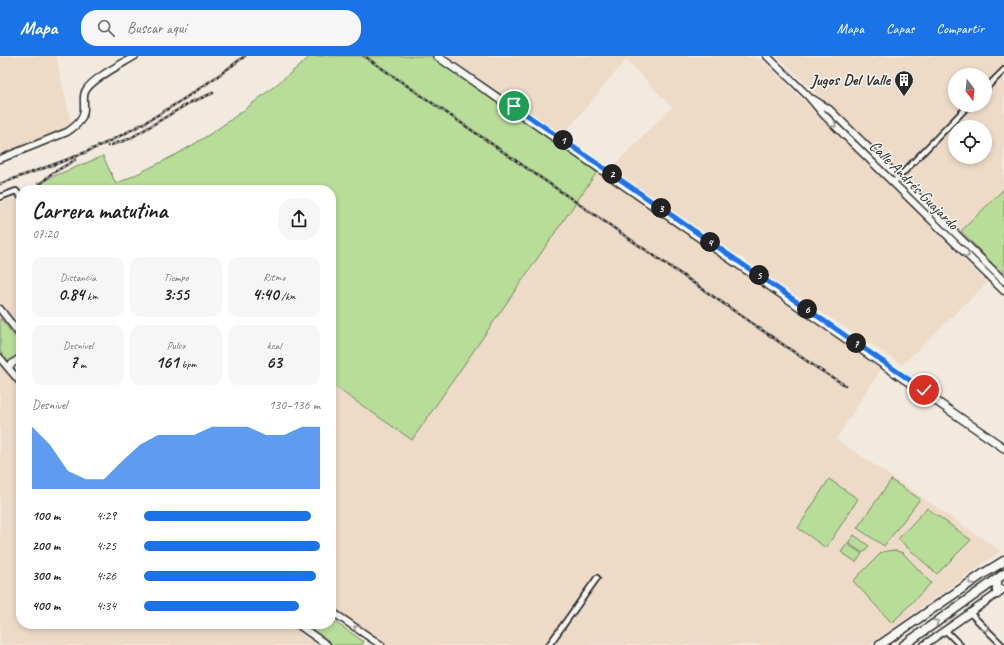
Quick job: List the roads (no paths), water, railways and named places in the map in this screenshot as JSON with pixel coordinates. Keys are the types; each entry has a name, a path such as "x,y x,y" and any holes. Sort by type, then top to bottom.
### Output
{"highway":[{"path":"880,645 1004,561"},
{"path":"1001,576 1001,591"},
{"path":"904,645 1001,576"}],"main road":[{"path":"0,160 67,132 77,126 83,114 83,97 86,89 96,80 135,56"},
{"path":"437,56 1004,448"},
{"path":"442,56 1004,445"},
{"name":"Calle Andrés Guajardo","path":"767,56 808,96 824,115 1004,281"},
{"name":"Calle Andrés Guajardo","path":"896,180 1004,291"},
{"path":"0,309 16,330"},
{"path":"0,358 16,377"},
{"path":"8,367 16,361"},
{"path":"924,645 1001,591"},
{"path":"336,614 381,645"},
{"path":"304,629 327,645"},
{"path":"368,645 372,639"}],"street":[{"path":"992,82 1004,70"},
{"path":"896,180 962,112"},
{"path":"0,196 16,191"},
{"path":"549,645 597,578"},
{"path":"970,613 1003,644"},
{"path":"945,630 960,645"}],"railway":[{"path":"0,184 107,143 168,109 245,56"},
{"path":"364,56 820,370 845,385"},
{"path":"108,146 129,139 189,103 213,93"},
{"path":"39,185 51,174 75,160"}],"place":[{"name":"Jugos Del Valle","path":"904,97"}]}
